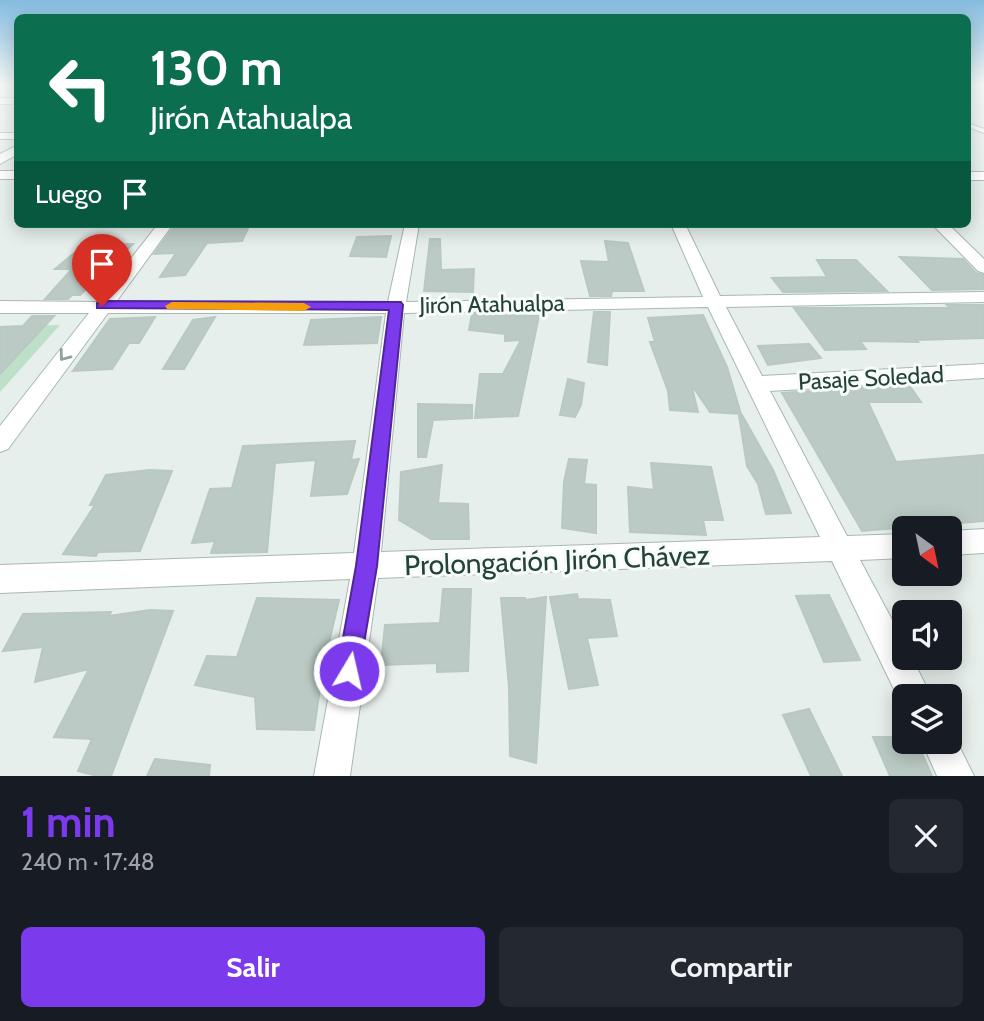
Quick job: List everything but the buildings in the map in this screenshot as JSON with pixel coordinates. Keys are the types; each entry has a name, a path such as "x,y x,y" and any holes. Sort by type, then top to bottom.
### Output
{"street":[{"path":"0,443 163,228"},
{"path":"332,776 366,566 396,305 411,228"},
{"path":"680,228 713,300 909,684"},
{"path":"943,228 984,268"},
{"name":"Jirón Atahualpa","path":"0,307 369,308 396,305 984,297"},
{"name":"Pasaje Soledad","path":"757,384 984,371"},
{"path":"962,542 984,541"},
{"name":"Prolongación Jirón Chávez","path":"0,579 892,547"},
{"path":"945,754 956,776"}],"green space":[{"path":"60,325 0,392 0,326"}],"slow traffic":[{"path":"172,306 304,307"}],"route":[{"path":"102,306 369,308 396,305 366,566 349,671"}]}
